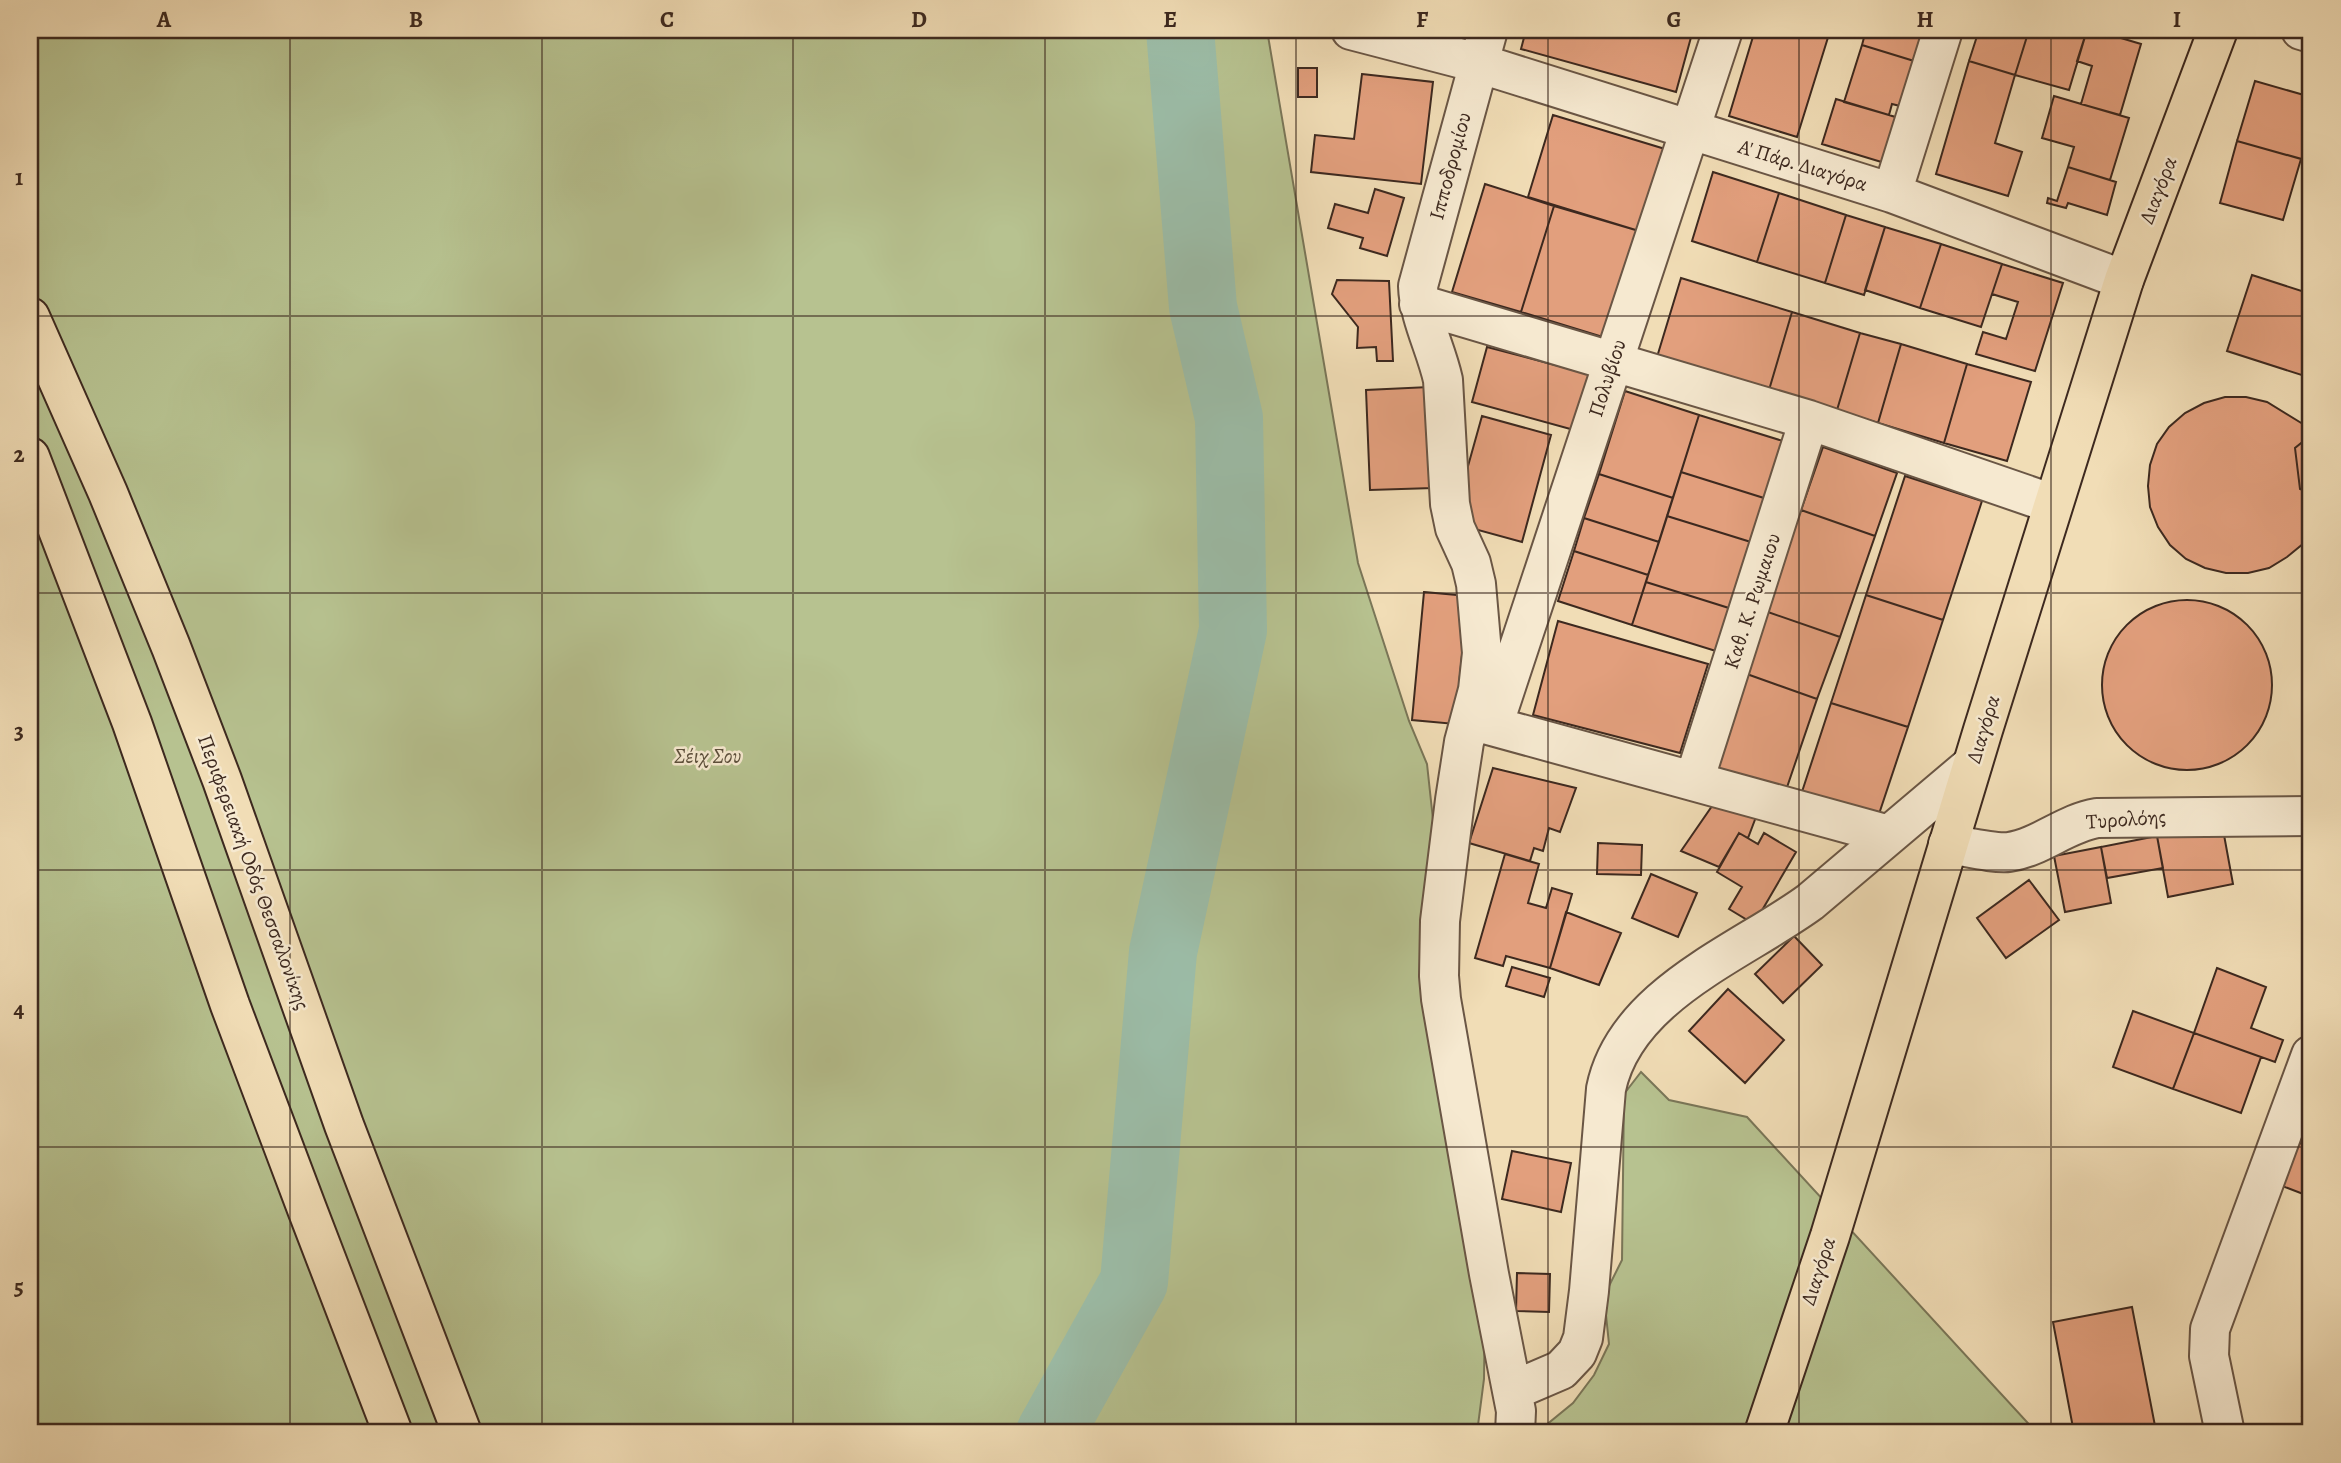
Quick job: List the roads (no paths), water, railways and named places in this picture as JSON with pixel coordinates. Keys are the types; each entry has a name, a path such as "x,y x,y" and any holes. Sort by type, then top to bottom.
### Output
{"main road":[{"name":"Διαγόρα","path":"1764,1433 1830,1236 1972,765 2124,280 2218,30"},
{"name":"Περιφερειακή Οδός Θεσσαλονίκης","path":"30,317 172,647 231,804 344,1125 419,1324 464,1427"},
{"path":"30,457 132,723 230,1004 393,1433"}],"street":[{"name":"Α' Πάρ. Διαγόρα","path":"1351,30 1483,46 1691,131 1892,193 2124,280"},
{"name":"Πολυβίου","path":"1482,723 1612,362 1723,30"},
{"path":"1892,193 1943,30"},
{"path":"2301,30 2311,33"},
{"name":"Ιπποδρομίου","path":"1419,304 1418,286 1483,46"},
{"path":"1419,304 1809,420 2053,504"},
{"path":"1419,304 1439,359 1443,380 1450,504 1455,528 1471,563 1479,601 1482,723 1455,800 1440,921 1439,976 1485,1249 1513,1391 1515,1433"},
{"name":"Καθ. Κ. Ρωμαιου","path":"1694,781 1809,420"},
{"path":"1482,723 1889,835"},
{"path":"1513,1391 1561,1370 1577,1353 1583,1338 1606,1089 1609,1074 1621,1048 1643,1021 1678,988 1783,921 1839,880 1972,765"},
{"name":"Τυρολόης","path":"1948,845 2008,852 2080,821 2098,818 2311,816"},
{"path":"2225,1433 2209,1356 2210,1329 2311,1055"}],"waterway":[{"path":"1050,1433 1134,1282 1163,952 1233,630 1229,418 1203,307 1180,30"}],"park label":[{"name":"Σέιχ Σου","path":"708,756"}]}
